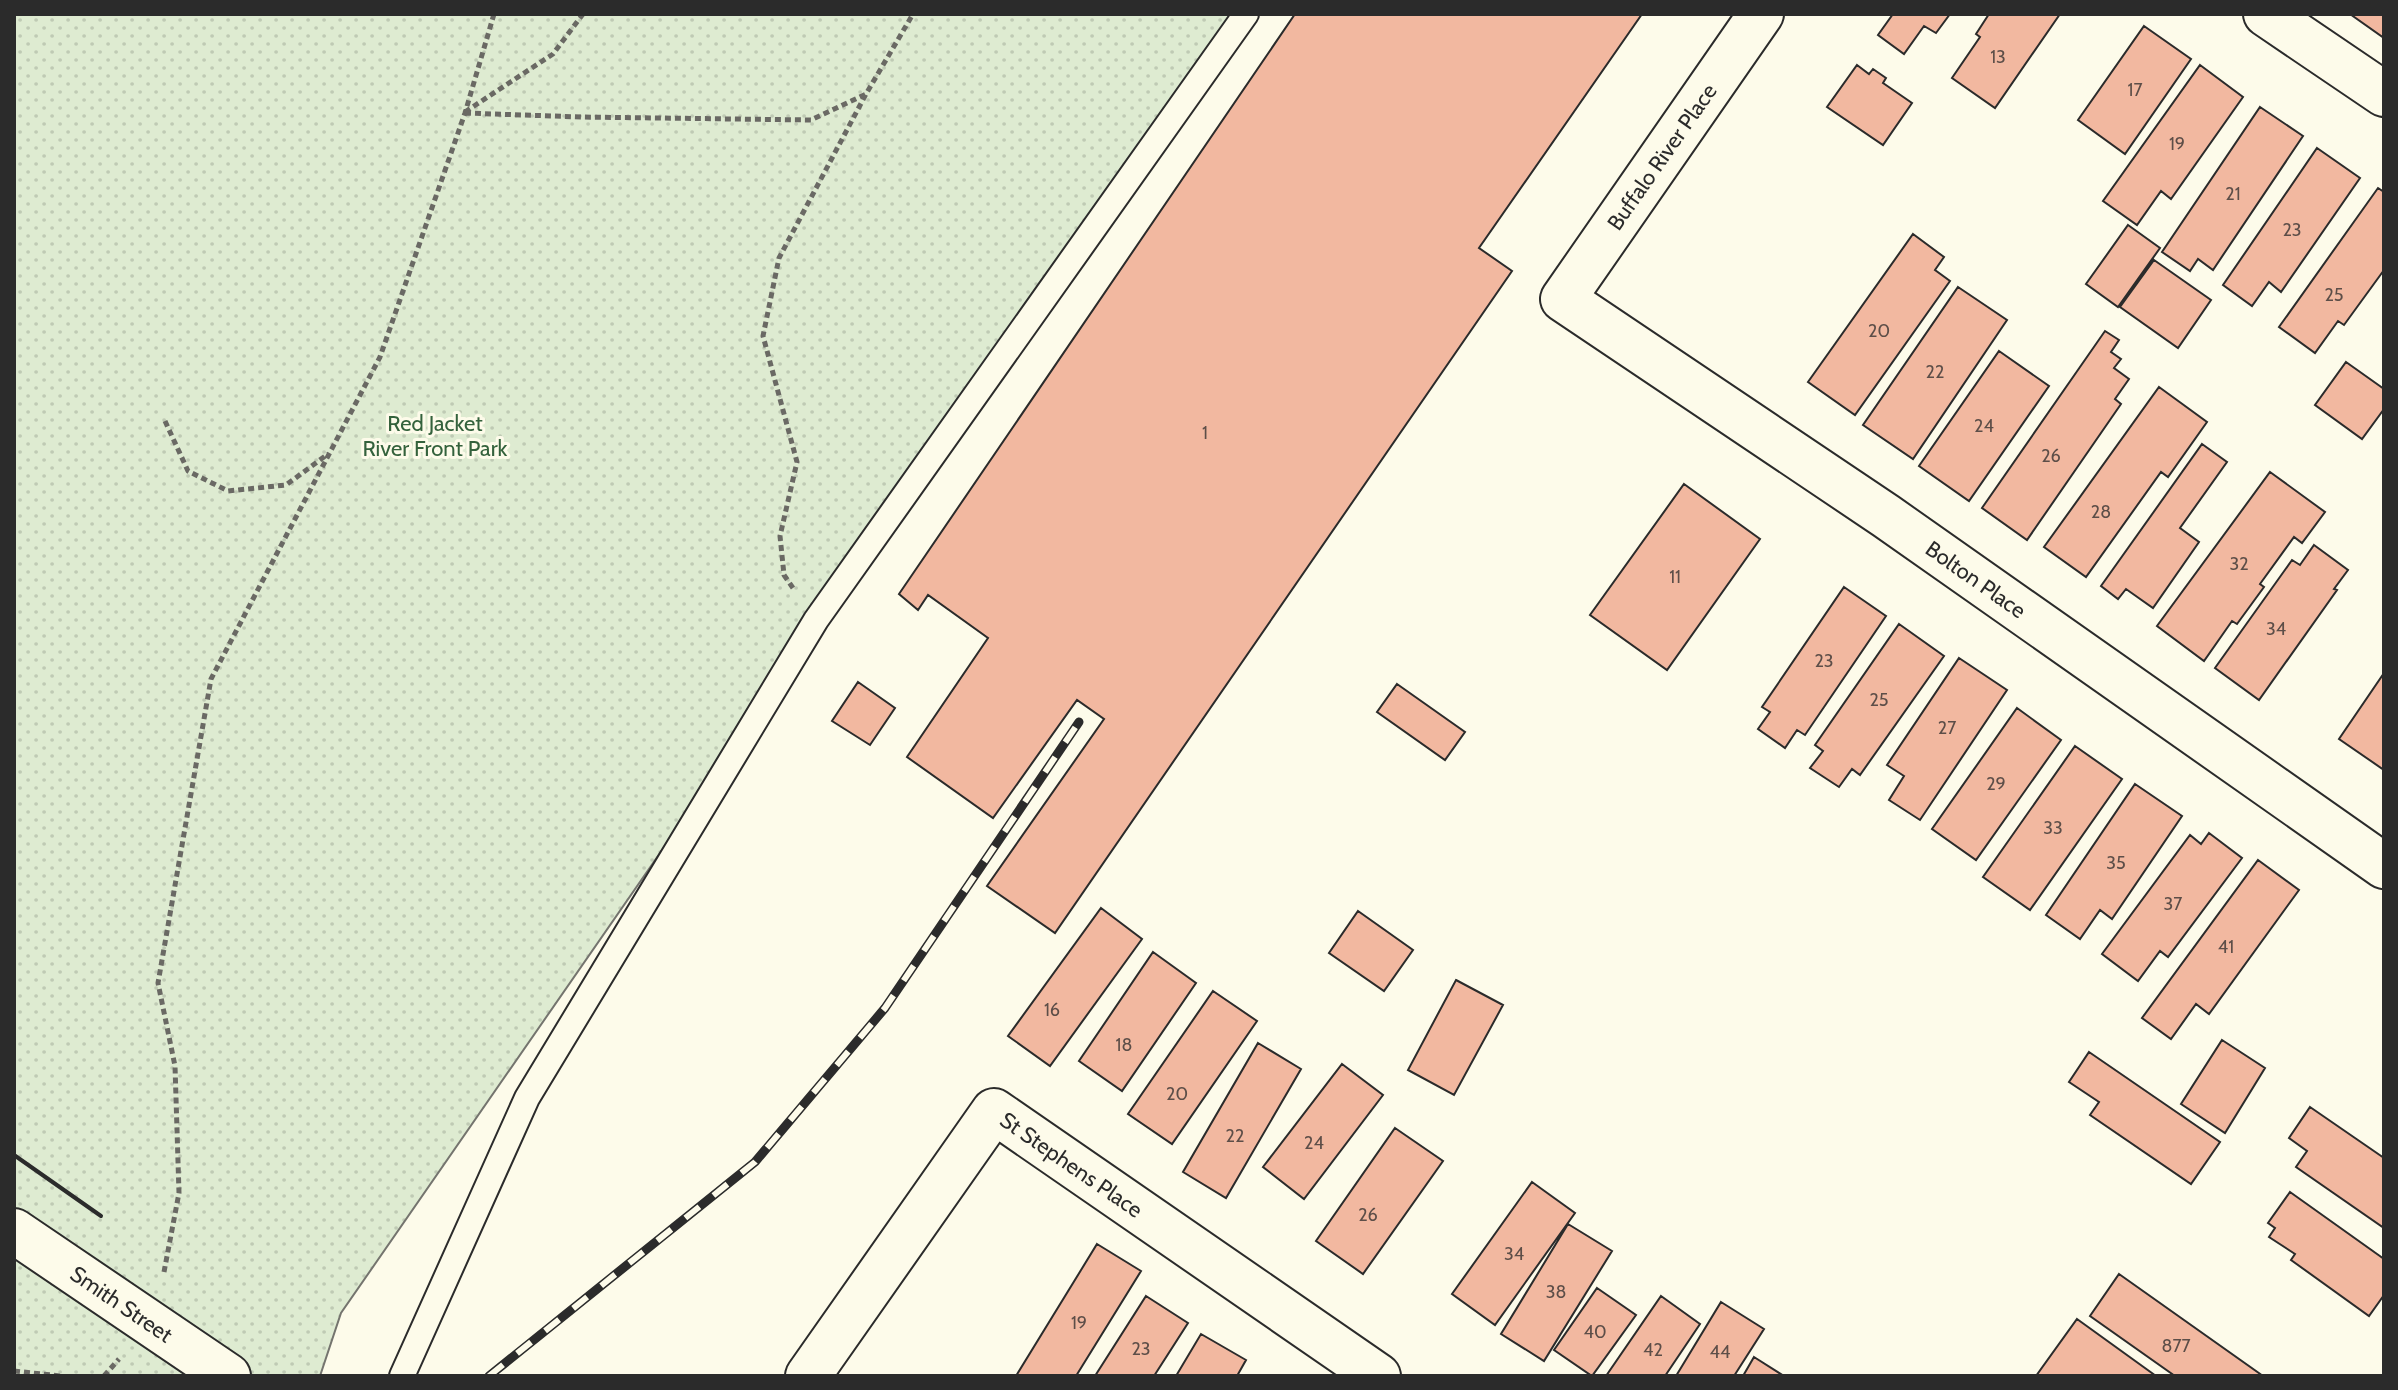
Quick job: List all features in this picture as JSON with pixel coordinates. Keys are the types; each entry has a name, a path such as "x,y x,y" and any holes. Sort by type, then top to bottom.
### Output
{"street":[{"name":"Buffalo River Place","path":"1563,299 1761,14"},
{"path":"2266,14 2384,94"},
{"name":"Bolton Place","path":"1563,299 1886,516 2384,866"},
{"name":"St Stephens Place","path":"808,1376 994,1111 1378,1376"},
{"name":"Smith Street","path":"20,1236 228,1376"}],"lane":[{"path":"402,1376 527,1098 816,620 1246,14"}],"path":[{"path":"144,1319 165,1271 179,1193 175,1066 158,983 211,679 380,357 465,113 494,14"},
{"path":"465,113 553,54 583,14"},
{"path":"816,620 784,575 780,536 797,462 763,336 779,258 866,94 913,14"},
{"path":"465,113 811,120 866,94"},
{"path":"165,421 188,471 228,491 286,485 329,454"},
{"path":"14,1371 61,1376"}],"green space":[{"name":"Red Jacket River Front Park","path":"14,14 1242,14 341,1313 320,1376 14,1376"}],"building":[{"path":"1295,14 1642,14 1479,248 1512,271 1055,933 987,886 1104,719 1077,700 993,818 907,757 988,638 928,595 918,610 899,594"},
{"path":"1893,14 1950,14 1936,33 1924,26 1904,54 1878,35"},
{"path":"1989,14 2060,14 1995,108 1952,78 1980,37 1976,34"},
{"path":"2350,14 2384,14 2384,38"},
{"path":"2144,26 2191,59 2125,154 2078,120"},
{"path":"1857,65 1869,74 1873,69 1886,78 1883,83 1912,103 1883,145 1827,107"},
{"path":"2200,65 2243,97 2171,199 2161,191 2137,225 2103,201"},
{"path":"2260,107 2303,136 2213,270 2198,259 2190,271 2162,252"},
{"path":"2317,148 2360,178 2281,292 2269,282 2252,306 2223,285"},
{"path":"2378,188 2384,192 2384,270 2344,325 2338,321 2315,353 2279,327"},
{"path":"2128,225 2160,248 2118,307 2086,284"},
{"path":"1913,234 1944,257 1935,270 1950,281 1855,415 1808,382"},
{"path":"2154,260 2211,300 2178,348 2120,307"},
{"path":"1958,287 2007,320 1913,459 1863,425"},
{"path":"2105,331 2119,340 2111,352 2121,359 2114,368 2129,379 2115,399 2121,404 2027,540 1982,508"},
{"path":"1999,351 2049,386 1969,501 1919,466"},
{"path":"2346,362 2384,389 2384,409 2362,439 2315,405"},
{"path":"2159,387 2207,422 2168,477 2161,472 2086,577 2044,547"},
{"path":"2202,444 2227,462 2180,528 2199,542 2153,608 2126,589 2118,599 2101,586"},
{"path":"2270,472 2325,512 2302,543 2294,537 2260,584 2264,587 2237,624 2232,621 2204,661 2157,626"},
{"path":"1684,484 1760,539 1667,670 1590,615"},
{"path":"2314,545 2348,570 2259,700 2215,668 2292,560 2300,565"},
{"path":"1844,587 1886,616 1805,735 1797,730 1785,748 1758,729 1770,712 1762,707"},
{"path":"1899,624 1944,656 1860,775 1852,769 1839,787 1810,768 1823,751 1815,745"},
{"path":"1959,658 2007,690 1920,820 1889,800 1904,776 1887,765"},
{"path":"2384,673 2384,770 2339,739"},
{"path":"858,682 895,708 870,745 832,721"},
{"path":"1397,684 1465,732 1445,760 1377,712"},
{"path":"2017,708 2061,740 1976,860 1932,829"},
{"path":"2075,746 2122,779 2030,910 1983,877"},
{"path":"2135,784 2182,816 2112,919 2100,910 2080,939 2046,915"},
{"path":"2209,833 2242,858 2168,957 2160,951 2138,981 2102,954 2190,835 2201,844"},
{"path":"2258,860 2299,890 2209,1014 2196,1004 2171,1039 2142,1018"},
{"path":"1101,908 1142,939 1050,1066 1008,1036"},
{"path":"1358,911 1413,950 1384,991 1329,953"},
{"path":"1153,952 1196,983 1122,1091 1079,1061"},
{"path":"1456,980 1503,1005 1454,1095 1408,1070"},
{"path":"1213,991 1257,1021 1172,1144 1128,1114"},
{"path":"2222,1040 2265,1068 2225,1133 2181,1104"},
{"path":"1258,1043 1301,1069 1226,1198 1183,1172"},
{"path":"2089,1052 2220,1142 2191,1184 2090,1115 2099,1102 2069,1082"},
{"path":"1342,1064 1383,1095 1304,1199 1263,1167"},
{"path":"2310,1107 2384,1158 2384,1228 2296,1167 2307,1151 2289,1138"},
{"path":"1395,1128 1443,1161 1363,1274 1316,1241"},
{"path":"1532,1182 1575,1213 1495,1325 1452,1294"},
{"path":"2290,1192 2384,1259 2384,1295 2369,1316 2291,1260 2295,1254 2269,1237 2275,1228 2268,1223"},
{"path":"1568,1224 1612,1251 1544,1361 1501,1334"},
{"path":"1097,1244 1141,1271 1076,1376 1016,1376"},
{"path":"2119,1274 2263,1376 2175,1376 2090,1316"},
{"path":"1597,1288 1636,1315 1592,1376 1554,1350"},
{"path":"1146,1296 1188,1323 1154,1376 1095,1376"},
{"path":"1661,1296 1700,1324 1665,1376 1606,1376"},
{"path":"1721,1302 1764,1329 1734,1376 1676,1376"},
{"path":"2077,1319 2156,1376 2036,1376"},
{"path":"1201,1334 1246,1360 1237,1376 1176,1376"},
{"path":"1754,1357 1784,1376 1743,1376"}],"railway":[{"path":"489,1376 755,1162 885,1008 1079,722"}],"wall":[{"path":"14,1155 101,1216"}]}
